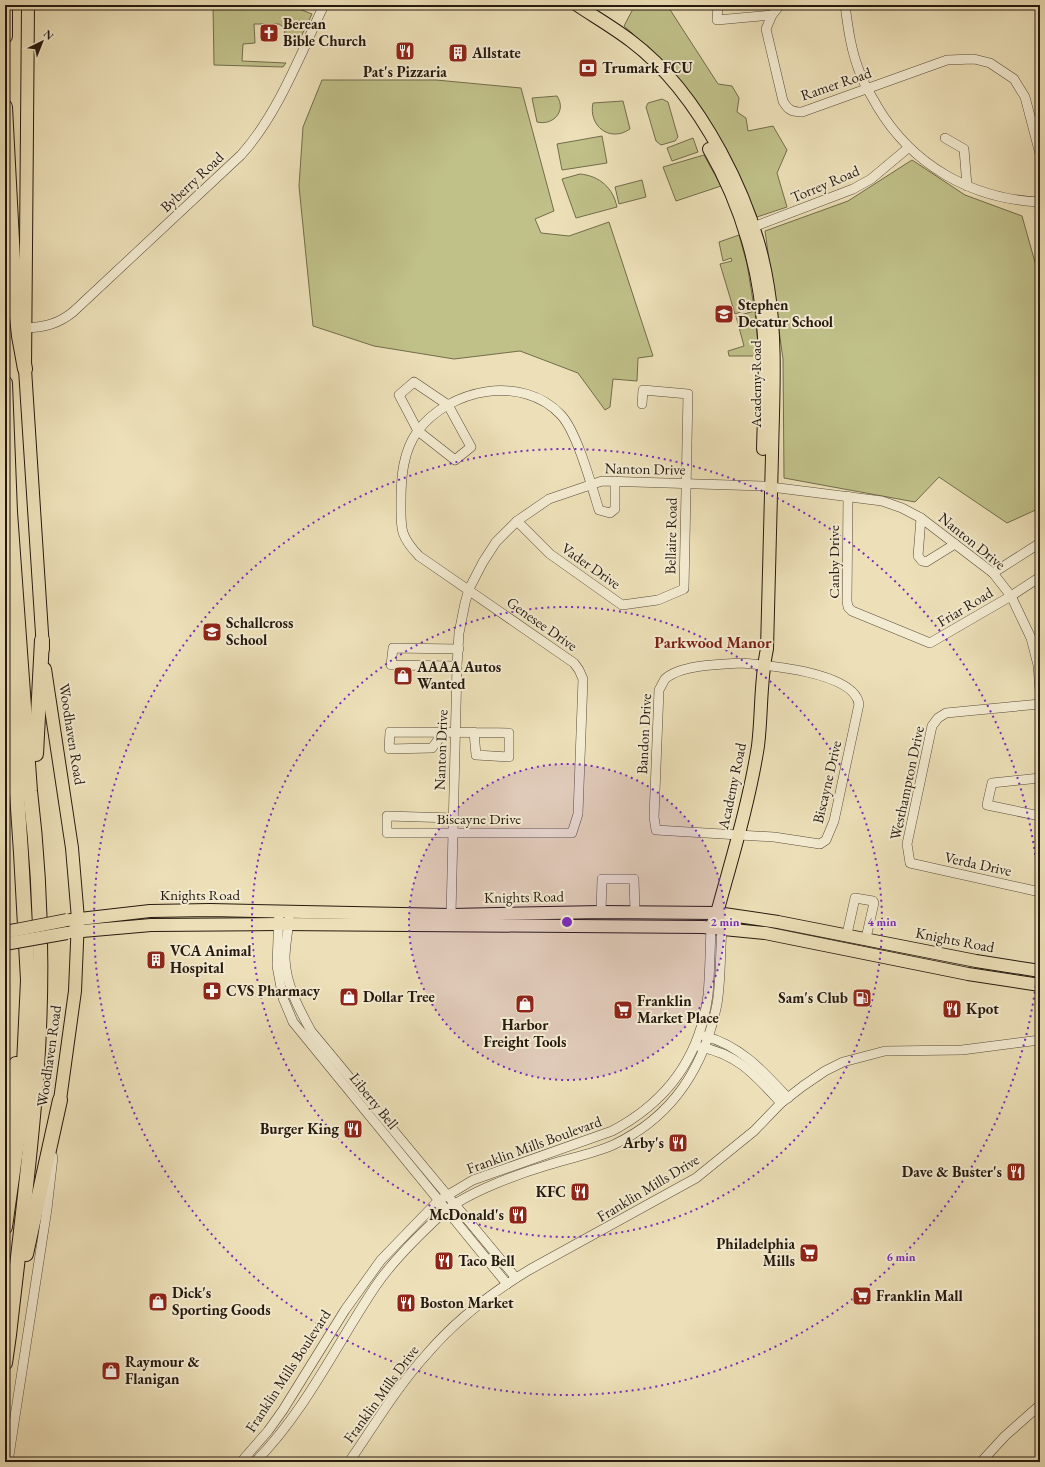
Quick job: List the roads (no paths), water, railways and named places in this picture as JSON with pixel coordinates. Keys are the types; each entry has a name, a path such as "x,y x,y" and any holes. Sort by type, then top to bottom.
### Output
{"highway":[{"path":"5,36 6,5"},
{"path":"5,107 15,298 19,336 25,369"},
{"name":"Woodhaven Road","path":"5,383 10,512 29,784 35,833 40,945 37,1066 10,1335 5,1363"},
{"name":"Woodhaven Road","path":"5,613 21,853 25,956 28,980 22,1107 5,1227"},
{"path":"35,833 36,725 42,640"},
{"path":"5,1137 16,1070 25,956"},
{"path":"10,1335 60,1100"}],"main road":[{"name":"Woodhaven Road","path":"28,5 25,369 42,640 49,700 72,848 74,998 60,1100"},
{"name":"Academy Road","path":"577,5 617,33 626,46 663,83 700,133 749,228 754,266 761,301 764,337 767,487 767,649 764,664 762,710 758,747 753,776 717,913"},
{"name":"Knights Road","path":"11,937 73,920 150,911 451,915 601,912 717,913 847,934 976,961 1040,971"},
{"path":"716,928 717,913"},
{"name":"Knights Road","path":"11,937 152,925 284,924 716,928 765,933 968,974 1040,985"},
{"path":"863,953 866,938"}],"street":[{"name":"Byberry Road","path":"26,328 51,326 64,320 241,155 257,137 271,113 324,5"},
{"path":"718,5 717,20 772,15"},
{"name":"Ramer Road","path":"780,5 772,15 766,29 786,108 793,112 802,112 947,60 974,59 990,63 1014,79 1024,97 1040,154"},
{"path":"845,5 854,56 867,89 886,122 908,148 932,166 967,186 1008,199 1040,202"},
{"path":"946,138 964,149 967,186"},
{"name":"Torrey Road","path":"749,228 853,189 871,180 908,148"},
{"path":"414,382 448,405 471,447 455,460 418,431 399,395 414,382"},
{"path":"418,431 428,420 448,405 468,396 505,390 526,393 539,398 562,415 569,426 600,510 610,513 615,509 615,481"},
{"name":"Bellaire Road","path":"642,404 643,390 688,394 684,589"},
{"name":"Genesee Drive","path":"418,431 410,444 404,462 401,491 401,531 409,546 419,556 469,589 574,663 583,679 578,814 572,833 569,833"},
{"name":"Nanton Drive","path":"451,915 457,666 461,620 469,589 483,562 496,542 518,521 548,499 602,481 615,481 767,487 882,501 902,508 921,518 993,573 1011,596 1027,627 1039,665 1040,691"},
{"name":"Canby Drive","path":"848,496 848,607 852,611 930,643 934,642"},
{"path":"921,518 918,556 922,561 926,562 956,544"},
{"name":"Vader Drive","path":"518,521 550,554 622,605 658,600 684,589"},
{"path":"993,573 1040,543"},
{"name":"Friar Road","path":"934,642 1040,577"},
{"path":"457,666 391,665 393,648 459,649"},
{"name":"Bandon Drive","path":"655,829 654,817 659,690 665,679 677,672 708,665 741,663 764,664 804,671 833,681 851,690 858,697 858,700"},
{"name":"Biscayne Drive","path":"655,829 774,837 820,844 826,840 834,821 858,700"},
{"name":"Westhampton Drive","path":"910,863 907,844 932,726 938,718 946,713 1040,704"},
{"path":"438,732 438,740 432,748 389,749 390,732 438,732 474,732 509,734 509,758 476,755 474,732"},
{"path":"1040,778 992,783 987,805 1040,816"},
{"name":"Biscayne Drive","path":"453,818 387,816 386,833 569,833"},
{"name":"Verda Drive","path":"910,863 1040,892"},
{"path":"601,912 602,879 634,879 635,912"},
{"path":"847,934 855,898 873,901 866,938"},
{"name":"Liberty Bell","path":"284,912 285,960 289,983 299,1010 311,1031 516,1278"},
{"name":"Liberty Bell","path":"284,924 277,966 283,998 293,1022 506,1284"},
{"name":"Franklin Mills Boulevard","path":"241,1462 268,1431 283,1410 345,1310 381,1260 438,1201 473,1180 612,1131 633,1120 665,1092 683,1068 695,1046 699,1034 708,995 716,928"},
{"name":"Franklin Mills Boulevard","path":"255,1462 267,1450 294,1416 376,1285 401,1255 446,1211 485,1188 528,1171 612,1145 638,1130 661,1114 680,1093 697,1067 706,1048 717,1004 716,928"},
{"path":"699,1034 735,1048 753,1061 784,1100"},
{"name":"Franklin Mills Drive","path":"349,1462 425,1355 452,1328 506,1284 696,1178 754,1131 784,1100 825,1071 843,1062 873,1053 900,1050 962,1050 1040,1040"},
{"path":"695,1046 717,1050 748,1068 784,1100"},
{"name":"Woodhaven Road","path":"8,1462 48,1209 60,1100"},
{"path":"981,1462 1005,1436 1040,1404"}],"place":[{"name":"Berean Bible Church","path":"269,33"},
{"name":"Pat's Pizzaria","path":"405,51"},
{"name":"Allstate","path":"458,53"},
{"name":"Trumark FCU","path":"588,68"},
{"name":"Stephen Decatur School","path":"724,314"},
{"name":"Schallcross School","path":"212,632"},
{"name":"AAAA Autos Wanted","path":"403,676"},
{"name":"VCA Animal Hospital","path":"156,960"},
{"name":"CVS Pharmacy","path":"212,991"},
{"name":"Dollar Tree","path":"349,997"},
{"name":"Sam's Club","path":"862,998"},
{"name":"Harbor Freight Tools","path":"525,1004"},
{"name":"Kpot","path":"952,1009"},
{"name":"Franklin Market Place","path":"623,1010"},
{"name":"Burger King","path":"353,1129"},
{"name":"Arby's","path":"678,1143"},
{"name":"Dave & Buster's","path":"1016,1172"},
{"name":"KFC","path":"580,1192"},
{"name":"McDonald's","path":"518,1215"},
{"name":"Philadelphia Mills","path":"809,1253"},
{"name":"Taco Bell","path":"444,1261"},
{"name":"Franklin Mall","path":"862,1296"},
{"name":"Dick's Sporting Goods","path":"158,1302"},
{"name":"Boston Market","path":"406,1303"},
{"name":"Raymour & Flanigan","path":"111,1371"}],"district":[{"name":"Parkwood Manor","path":"713,642"}]}
